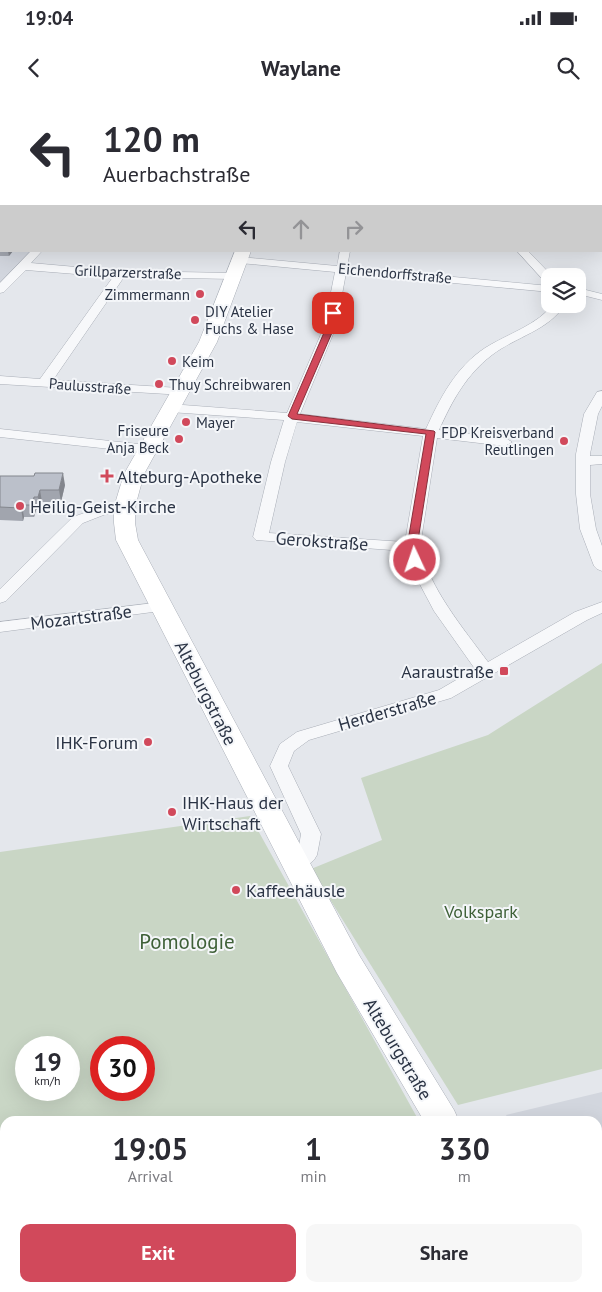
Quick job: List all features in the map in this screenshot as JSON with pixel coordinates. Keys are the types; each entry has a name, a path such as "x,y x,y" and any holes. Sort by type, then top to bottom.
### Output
{"main road":[{"name":"Alteburgstraße","path":"239,262 214,331 132,479 124,509 123,528 127,540 295,865 382,1024 439,1116"}],"street":[{"path":"0,290 36,252"},
{"path":"292,416 330,328 345,252"},
{"path":"523,252 541,271"},
{"name":"Grillparzerstraße","path":"22,266 121,274 239,262"},
{"name":"Eichendorffstraße","path":"239,262 342,268 541,287"},
{"path":"44,383 121,274"},
{"path":"586,290 602,284"},
{"path":"586,293 602,297"},
{"path":"486,672 442,611 415,560 412,547 431,432 444,404 461,377 488,352 552,313"},
{"name":"Paulusstraße","path":"0,380 179,392"},
{"path":"602,394 591,414 583,461 583,494 588,529 602,566"},
{"path":"170,408 292,416 505,442"},
{"name":"Gerokstraße","path":"292,416 278,462 261,537 412,547"},
{"path":"0,433 147,450"},
{"path":"583,461 602,460"},
{"path":"0,598 78,520 104,510 124,509"},
{"name":"Mozartstraße","path":"0,626 162,607"},
{"name":"Herderstraße","path":"295,865 307,855 311,834 279,766 286,748 303,736 445,694 581,616 602,607"}],"shaded area":[{"path":"0,252 36,252 0,290"},
{"path":"602,1092 602,1116 506,1115"}],"green space":[{"name":"Volkspark","path":"602,663 602,1069 458,1105 311,869 382,840 361,778 488,735"},
{"name":"Pomologie","path":"250,816 416,1116 0,1116 0,852"}],"building":[{"path":"35,473 63,473 59,490 40,490 38,497 34,497 32,505 22,505 21,508 0,507 0,476 34,476"}],"place":[{"name":"Zimmermann","path":"200,294"},
{"name":"DIY Atelier Fuchs & Hase","path":"195,320"},
{"name":"Keim","path":"172,361"},
{"name":"Thuy Schreibwaren","path":"159,384"},
{"name":"Mayer","path":"186,422"},
{"name":"Friseure Anja Beck","path":"179,439"},
{"name":"FDP Kreisverband Reutlingen","path":"564,441"},
{"name":"Alteburg-Apotheke","path":"107,476"},
{"name":"Heilig-Geist-Kirche","path":"20,506"},
{"name":"Aaraustraße","path":"504,671"},
{"name":"IHK-Forum","path":"148,742"},
{"name":"IHK-Haus der Wirtschaft","path":"172,812"},
{"name":"Kaffeehäusle","path":"236,890"}],"route":[{"path":"333,313 330,328 292,416 431,432 412,547 415,560"}]}
